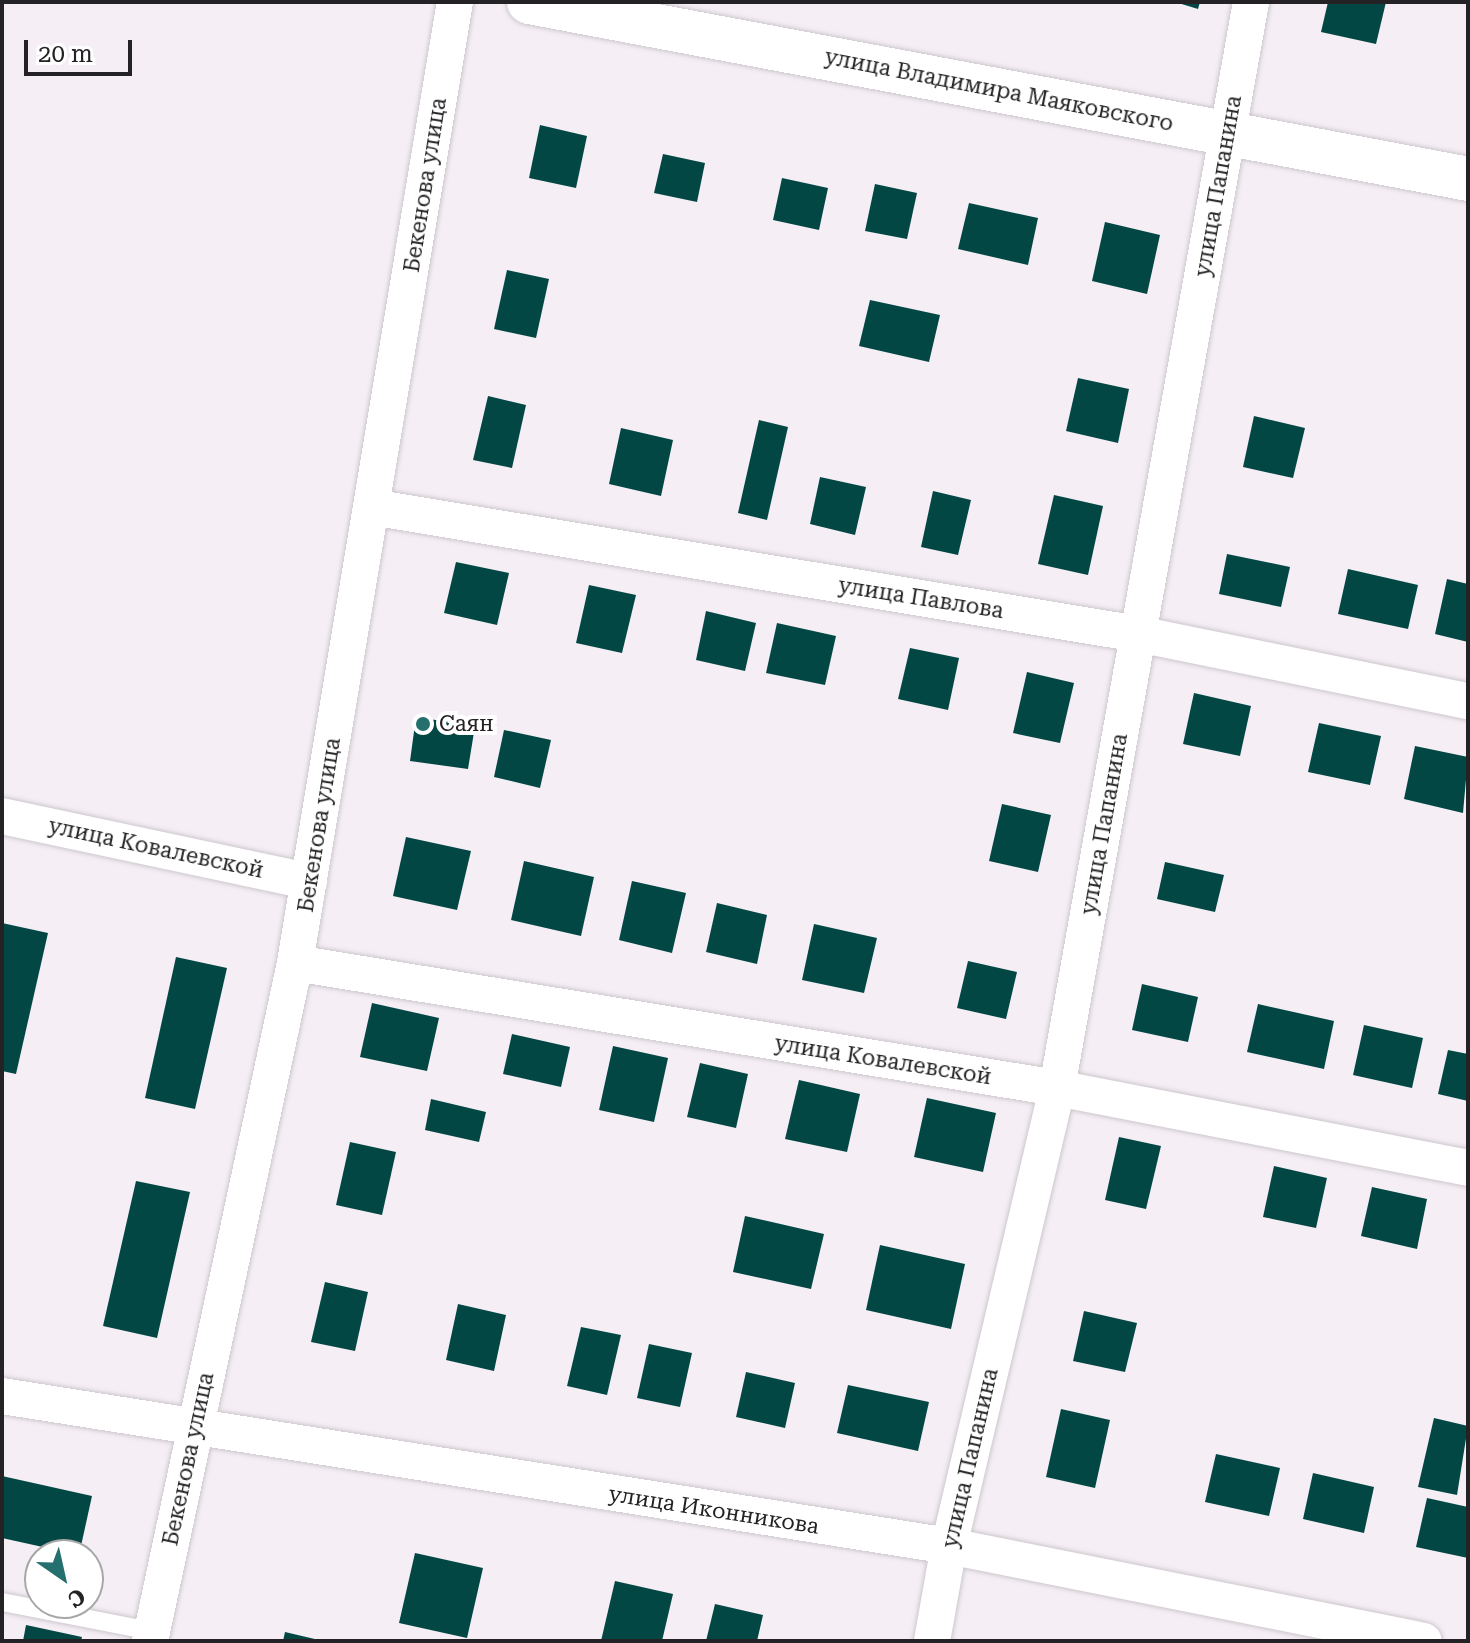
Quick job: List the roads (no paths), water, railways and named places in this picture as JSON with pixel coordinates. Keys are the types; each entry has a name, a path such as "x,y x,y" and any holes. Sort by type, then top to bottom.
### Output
{"street":[{"name":"Бекенова улица","path":"151,1636 295,963 455,2"},
{"name":"улица Владимира Маяковского","path":"529,2 1468,179"},
{"name":"улица Папанина","path":"932,1641 949,1546 1057,1088 1251,2"},
{"name":"улица Павлова","path":"371,507 1138,634 1468,701"},
{"name":"улица Ковалевской","path":"2,816 309,881"},
{"name":"улица Ковалевской","path":"295,963 1057,1088 1468,1168"},
{"name":"улица Иконникова","path":"2,1396 195,1431 949,1546 1424,1641"}],"lane":[{"path":"2,1602 151,1636"}],"place":[{"name":"Саян","path":"423,724"}]}
